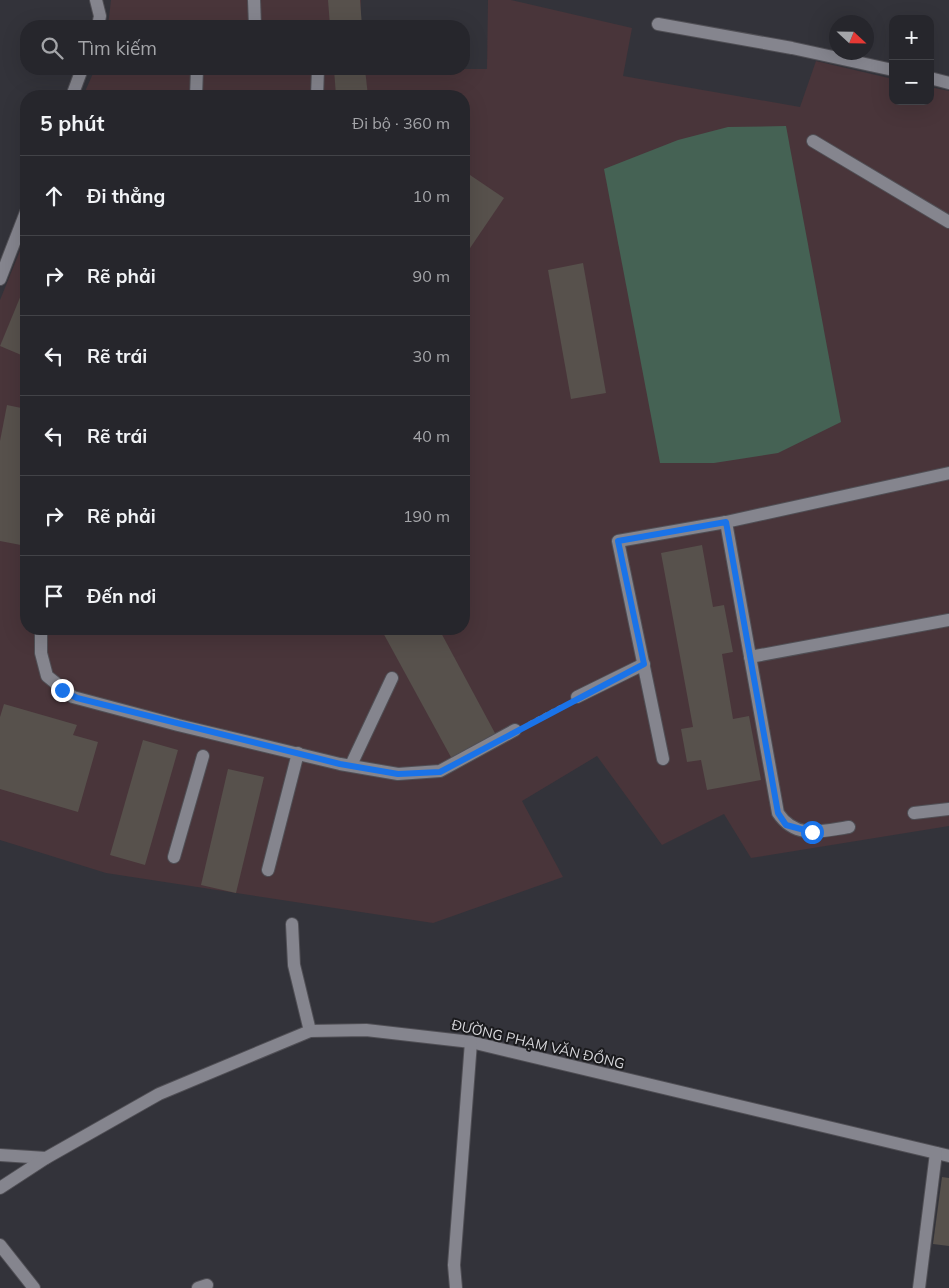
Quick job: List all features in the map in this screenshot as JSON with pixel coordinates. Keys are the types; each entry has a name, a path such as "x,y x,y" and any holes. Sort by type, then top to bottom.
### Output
{"street":[{"path":"96,0 99,20"},
{"path":"254,0 254,20"},
{"path":"658,24 792,48 889,69"},
{"path":"74,90 80,75"},
{"path":"196,90 197,75"},
{"path":"317,90 318,75"},
{"path":"934,79 949,82"},
{"path":"813,141 949,222"},
{"path":"0,278 20,227"},
{"path":"663,759 618,541 726,522 949,473"},
{"path":"726,522 778,813 786,825 794,829 812,832 849,827"},
{"path":"750,657 949,620"},
{"path":"41,635 41,652 47,676 73,697 178,725 351,765 398,774 440,772 515,730"},
{"path":"577,697 644,664"},
{"path":"351,765 392,678"},
{"path":"268,870 298,753"},
{"path":"174,857 202,756"},
{"path":"914,813 949,809"},
{"path":"292,924 294,965 310,1031"},
{"name":"ĐƯỜNG PHẠM VĂN ĐỒNG","path":"3,1186 46,1158 159,1094 310,1031 366,1030 471,1042 949,1156"},
{"path":"456,1288 454,1265 471,1042"},
{"path":"919,1288 936,1153"},
{"path":"0,1155 46,1158"},
{"path":"0,1171 3,1186"},
{"path":"0,1245 34,1288"}],"path":[{"path":"515,730 577,697"}],"shaded area":[{"path":"111,0 361,0 360,20 109,20"},
{"path":"488,0 511,0 632,28 623,76 800,107 816,61 889,78 889,105 934,105 934,88 949,91 949,826 751,858 724,814 662,845 597,756 522,801 563,877 433,923 106,873 0,840 0,300 20,251 20,635 470,635 470,90 86,90 92,75 470,75 470,69 487,69"}],"green space":[{"path":"786,126 841,422 778,453 714,463 660,463 604,169 678,140 728,127"}],"building":[{"path":"328,0 360,0 362,20 330,20"},
{"path":"334,75 366,75 367,90 336,90"},
{"path":"470,175 504,198 470,248"},
{"path":"583,263 606,393 571,399 548,270"},
{"path":"20,298 20,354 0,346"},
{"path":"7,405 20,408 20,545 0,541 0,441"},
{"path":"702,545 713,607 724,605 733,652 722,654 733,719 749,716 761,780 707,790 701,760 687,762 681,729 693,727 661,553"},
{"path":"384,635 442,635 496,735 452,759"},
{"path":"4,704 77,725 73,735 98,742 78,812 0,789 0,717"},
{"path":"143,740 178,750 145,865 110,855"},
{"path":"228,769 264,777 236,893 201,885"},
{"path":"942,1177 949,1178 949,1246 933,1244"}],"route":[{"path":"62,690 73,697 178,725 340,764 398,774 440,772 577,697 644,664 618,541 726,522 778,813 786,825 794,829 812,832"}]}
